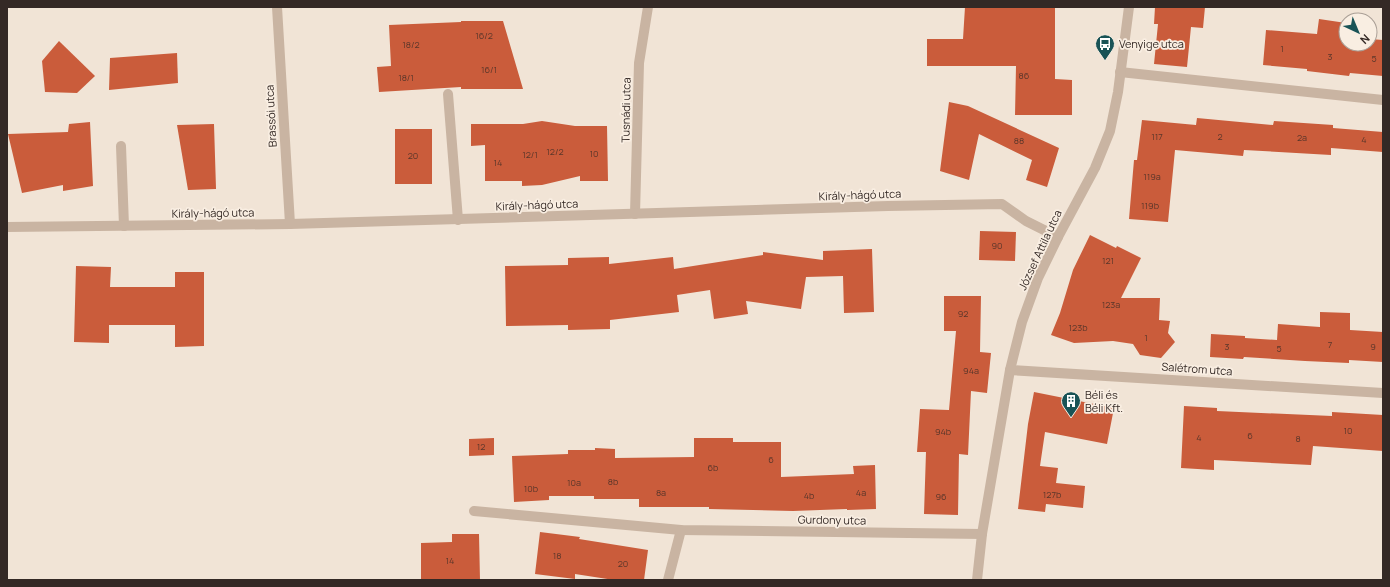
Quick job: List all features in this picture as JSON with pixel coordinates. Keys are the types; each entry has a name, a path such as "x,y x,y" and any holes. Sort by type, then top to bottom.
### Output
{"street":[{"name":"Brassói utca","path":"277,7 290,224"},
{"name":"Tusnádi utca","path":"635,214 639,63 648,7"},
{"name":"József Attila utca","path":"977,580 982,534 1010,370 1022,322 1038,278 1095,168 1110,131 1129,7"},
{"path":"1120,72 1383,100"},
{"path":"448,94 458,220"},
{"path":"121,146 124,226"},
{"name":"Király-hágó utca","path":"7,227 290,224 888,206 1002,204 1026,221 1058,237"},
{"name":"Salétrom utca","path":"1010,370 1383,393"},
{"name":"Gurdony utca","path":"474,510 681,530 982,534"},
{"path":"668,580 681,530"}],"building":[{"path":"965,7 1055,7 1055,79 1072,80 1072,115 1015,115 1016,66 927,66 927,39 963,39"},
{"path":"1155,7 1205,7 1203,28 1191,27 1187,67 1154,64 1158,24 1154,24"},
{"path":"1319,19 1338,22 1338,52 1378,52 1378,40 1383,40 1383,76 1350,73 1349,76 1307,71 1307,69 1263,65 1266,30 1317,34"},
{"path":"461,21 503,21 523,89 461,89 461,87 379,92 377,67 391,66 389,25"},
{"path":"59,41 95,76 77,93 45,92 42,61"},
{"path":"177,53 178,83 109,90 110,58"},
{"path":"949,102 968,106 1059,148 1047,187 1026,180 1032,160 979,134 969,180 940,171"},
{"path":"1197,118 1273,125 1274,121 1333,125 1333,128 1383,132 1383,152 1331,148 1331,155 1244,150 1243,156 1175,150 1168,222 1129,219 1134,160 1137,160 1142,120 1196,125"},
{"path":"542,121 575,126 607,126 608,181 580,181 580,176 542,185 522,186 522,181 485,181 485,145 471,146 471,124 523,124"},
{"path":"90,122 93,186 63,191 63,185 22,193 8,134 68,132 69,124"},
{"path":"214,124 216,189 188,190 177,125"},
{"path":"395,129 432,129 432,184 395,184"},
{"path":"980,231 1016,232 1015,261 979,260"},
{"path":"1090,235 1141,258 1121,298 1160,298 1159,320 1170,321 1168,333 1175,342 1161,358 1140,355 1133,344 1113,341 1074,343 1051,335 1060,313 1073,270"},
{"path":"872,249 874,312 844,313 843,276 806,277 801,309 746,301 748,314 714,319 710,290 677,295 679,312 610,320 610,329 568,330 568,325 506,326 505,266 568,265 568,258 609,257 609,264 673,257 674,269 763,255 763,252 823,260 823,251"},
{"path":"76,266 111,267 110,287 175,287 175,272 204,272 204,346 175,347 175,325 109,325 109,343 74,342"},
{"path":"944,296 981,296 980,352 991,353 987,393 971,391 968,455 959,454 958,515 924,514 926,452 917,452 920,409 949,410 956,331 944,331"},
{"path":"1320,312 1350,313 1350,330 1383,332 1383,362 1349,360 1349,363 1244,357 1243,359 1210,357 1211,334 1277,340 1278,324 1320,327"},
{"path":"1034,392 1114,408 1107,444 1045,432 1040,466 1058,468 1056,483 1085,486 1083,508 1046,504 1045,512 1018,509 1028,424"},
{"path":"1184,406 1217,408 1217,411 1332,416 1332,412 1383,415 1383,451 1313,446 1311,465 1214,460 1214,470 1181,468"},
{"path":"494,438 494,455 469,456 469,439"},
{"path":"694,438 733,438 733,442 781,442 781,477 854,474 853,466 875,465 876,509 793,511 709,509 709,507 639,507 639,499 594,499 594,496 549,496 549,500 514,502 512,456 568,454 568,450 595,450 595,448 615,449 615,458 694,457"},
{"path":"540,532 580,537 579,539 648,550 644,580 614,580 575,574 575,579 535,574"},
{"path":"452,534 479,534 480,580 421,580 421,543 452,542"}],"place":[{"name":"Venyige utca","path":"1105,61"},
{"name":"Béli és Béli Kft.","path":"1071,418"}]}
